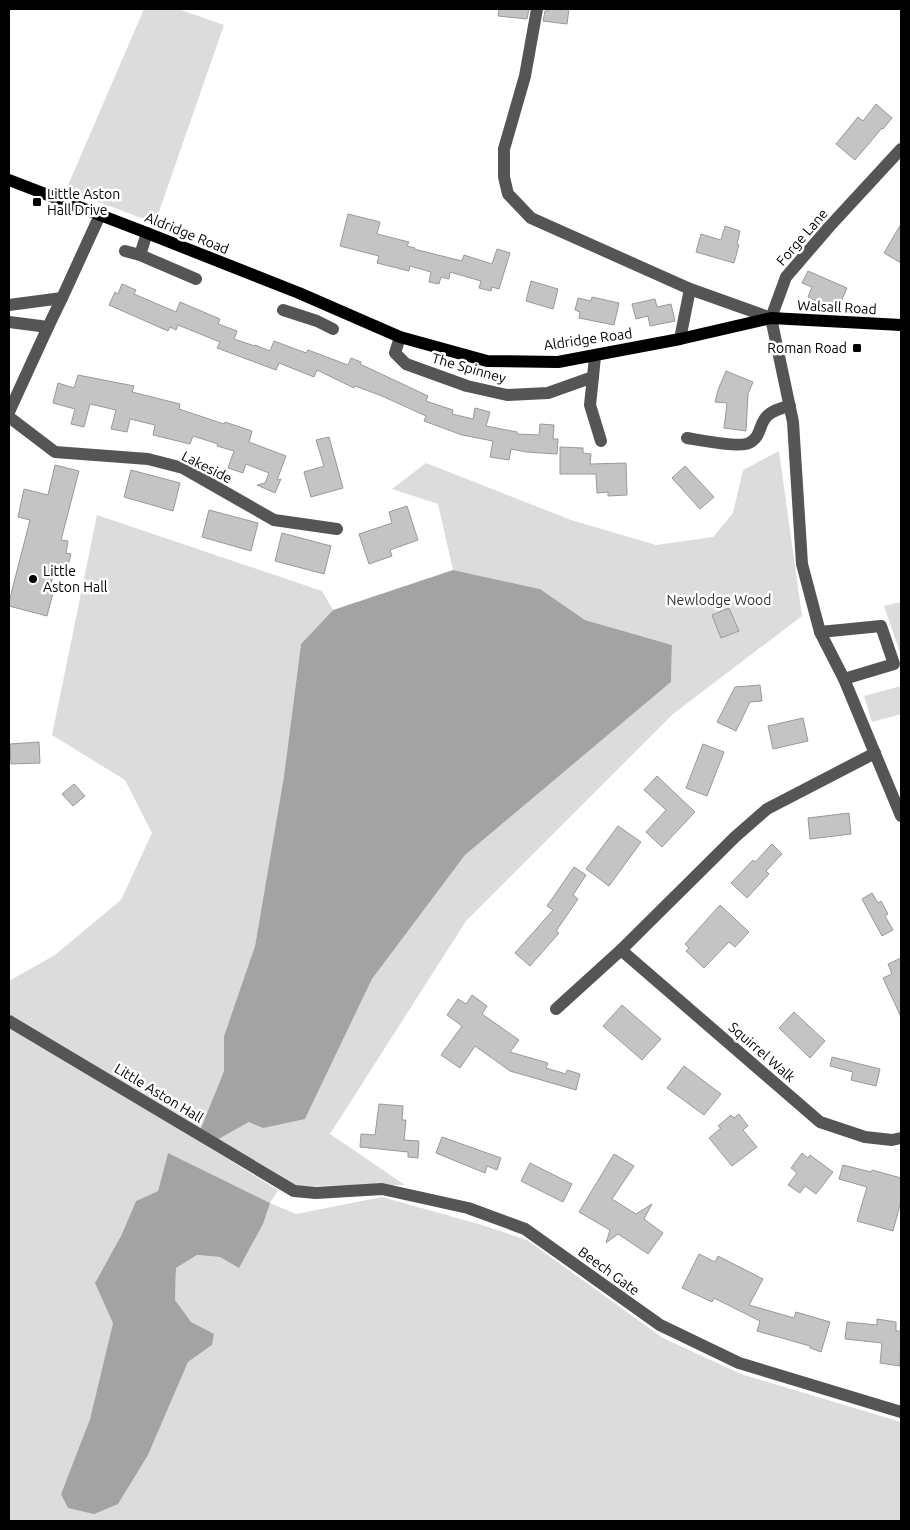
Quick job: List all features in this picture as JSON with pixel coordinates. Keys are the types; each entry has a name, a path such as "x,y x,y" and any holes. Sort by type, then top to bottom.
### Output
{"main road":[{"name":"Aldridge Road","path":"9,180 326,304 400,337 487,361 558,362 680,339 771,318"},
{"name":"Walsall Road","path":"771,318 901,325"}],"street":[{"path":"537,9 525,76 504,149 504,177 508,194 531,218 690,289 771,318 793,422 802,564 820,632 844,679 901,814"},
{"name":"Forge Lane","path":"771,318 786,277 901,149"},
{"path":"9,412 100,215"},
{"path":"140,256 147,233"},
{"path":"125,251 196,279"},
{"path":"680,339 690,289"},
{"path":"9,305 62,298"},
{"path":"317,321 326,304"},
{"path":"283,310 317,321 333,329"},
{"path":"9,322 48,327"},
{"name":"The Spinney","path":"400,337 395,353 406,364 467,386 507,395 548,393 593,377"},
{"path":"595,356 590,405 601,441"},
{"path":"687,438 745,444 755,438 764,418 769,413 790,406"},
{"name":"Lakeside","path":"9,417 55,452 148,458 183,468 274,520 337,529"},
{"path":"820,632 881,626 894,664 844,679"},
{"path":"556,1009 621,950 767,809 874,753"},
{"name":"Squirrel Walk","path":"621,950 820,1122 865,1137 892,1140 901,1138"},
{"name":"Little Aston Hall","path":"9,1021 294,1191"},
{"name":"Beech Gate","path":"294,1191 316,1193 382,1189 468,1208 525,1229 660,1325 740,1363 901,1412"}],"green space":[{"path":"144,9 178,9 224,25 155,223 66,190"},
{"name":"Newlodge Wood","path":"779,451 802,616 673,714 466,921 330,1134 405,1185 296,1186 215,1141 249,1122 305,1119 372,979 465,855 671,682 672,645 585,620 540,589 453,570 438,504 392,489 426,463 571,520 656,545 713,537 733,513 743,470"},
{"path":"97,515 322,591 333,610 301,644 284,776 255,946 224,1036 224,1071 199,1133 9,1017 9,981 55,955 121,900 152,833 125,780 52,735"},
{"path":"901,602 901,655 884,606"},
{"path":"901,686 901,714 872,722 864,696"},
{"path":"9,1025 278,1190 270,1203 296,1214 382,1197 482,1225 527,1240 663,1338 741,1374 901,1422 901,1521 9,1521","holes":["168,1153 220,1257 197,1255 176,1268 175,1300 191,1323 214,1334 212,1345 188,1362 148,1455 61,1494 90,1419 113,1323 121,1236 136,1201 158,1191"]}],"shaded area":[{"path":"453,570 540,589 585,620 672,645 671,682 465,855 372,979 305,1119 263,1128 249,1122 215,1141 199,1133 224,1071 224,1036 255,946 284,776 301,644 333,610"},
{"path":"168,1153 270,1203 263,1224 239,1268 220,1257 197,1255 176,1268 175,1300 191,1322 214,1334 212,1345 188,1362 148,1455 118,1504 94,1514 68,1508 61,1494 90,1419 113,1323 95,1283 121,1236 136,1201 158,1191"}],"building":[{"path":"499,9 529,9 527,19 498,16"},
{"path":"549,9 569,9 567,24 543,21 545,11"},
{"path":"876,104 892,118 855,160 836,144 858,117 863,121"},
{"path":"348,214 380,222 377,234 409,242 407,246 414,249 462,261 464,255 492,264 497,249 510,253 499,289 492,287 491,291 479,288 481,281 450,272 449,279 441,277 439,284 429,282 431,272 410,266 409,271 377,263 379,256 340,246"},
{"path":"901,224 901,263 884,253"},
{"path":"725,226 740,231 737,244 739,245 734,263 696,252 701,234 721,240"},
{"path":"808,271 847,288 837,311 808,297 812,287 802,283"},
{"path":"531,281 558,289 553,309 526,301"},
{"path":"122,284 136,290 134,294 176,312 180,302 220,319 218,324 237,331 234,339 270,351 274,341 306,353 308,350 348,365 351,358 428,396 426,401 453,410 452,414 473,419 475,408 490,412 486,426 517,432 517,434 539,435 540,424 554,425 553,439 558,439 557,454 511,449 509,460 490,457 493,441 462,435 424,421 426,416 382,396 355,386 354,388 317,370 314,377 279,363 276,370 217,348 220,342 178,325 176,330 170,327 168,331 109,305 115,292 118,294"},
{"path":"592,297 619,303 614,325 579,318 580,312 575,310 578,298 591,301"},
{"path":"655,299 657,307 671,304 675,321 650,326 648,316 636,319 632,304"},
{"path":"726,371 753,382 748,394 746,431 724,428 727,403 715,402"},
{"path":"78,375 134,386 132,392 180,404 179,409 252,431 249,442 286,456 277,480 281,479 275,493 257,485 265,483 269,473 246,464 243,473 228,468 234,451 217,446 218,444 193,436 190,444 153,435 155,425 130,419 127,432 111,429 116,410 90,404 84,427 71,424 75,409 53,403 58,383 74,388"},
{"path":"329,437 343,488 311,497 304,472 324,466 316,440"},
{"path":"560,447 583,448 583,453 591,454 590,464 626,463 627,495 608,496 608,492 597,493 596,474 560,474"},
{"path":"55,465 79,471 61,540 68,541 66,553 71,554 68,566 56,563 49,592 53,593 47,616 9,606 9,602 30,520 18,517 24,489 48,495"},
{"path":"685,466 714,497 700,509 672,478"},
{"path":"131,470 180,483 173,511 124,497"},
{"path":"407,506 418,540 390,550 392,556 369,564 359,534 392,523 389,512"},
{"path":"209,510 258,523 251,551 202,537"},
{"path":"282,533 331,546 324,574 275,561"},
{"path":"729,608 739,631 721,638 712,615"},
{"path":"760,685 762,701 750,702 736,731 717,722 735,687"},
{"path":"803,718 808,741 773,749 768,726"},
{"path":"39,742 40,763 11,764 10,744"},
{"path":"703,744 724,752 707,796 686,788"},
{"path":"657,776 695,812 662,847 646,832 666,810 644,790"},
{"path":"74,784 85,796 73,806 62,794"},
{"path":"849,813 851,834 810,839 808,818"},
{"path":"618,826 641,842 609,886 586,869"},
{"path":"772,844 782,854 766,871 769,874 747,898 731,883 753,860 755,862"},
{"path":"574,867 586,875 573,895 578,899 556,931 559,933 530,966 515,953 553,910 547,906"},
{"path":"872,893 878,903 881,901 888,914 885,916 893,930 882,936 862,899"},
{"path":"720,905 749,932 735,947 729,942 704,968 686,951 689,948 685,944"},
{"path":"901,958 901,1017 883,978 892,974 888,964"},
{"path":"472,995 487,1006 482,1014 519,1040 510,1052 548,1063 546,1068 566,1074 567,1070 580,1074 576,1090 510,1071 475,1046 460,1068 441,1055 462,1026 447,1015 458,999 466,1004"},
{"path":"622,1005 661,1039 642,1060 603,1026"},
{"path":"794,1012 825,1041 810,1058 779,1028"},
{"path":"832,1057 880,1069 876,1086 851,1080 853,1072 830,1066"},
{"path":"684,1066 721,1094 704,1115 667,1088"},
{"path":"379,1104 403,1106 402,1120 406,1120 404,1140 419,1141 418,1158 408,1157 408,1152 360,1147 361,1134 375,1135"},
{"path":"739,1114 748,1126 743,1130 757,1147 732,1166 709,1138 721,1128 718,1126 731,1115 734,1118"},
{"path":"442,1137 501,1158 497,1170 487,1166 485,1173 436,1153"},
{"path":"802,1153 808,1158 810,1155 833,1172 816,1194 805,1186 800,1193 788,1185 797,1173 791,1168"},
{"path":"614,1154 634,1166 612,1199 636,1214 652,1204 644,1219 663,1233 648,1254 618,1234 606,1243 610,1230 579,1212"},
{"path":"530,1163 572,1184 563,1202 521,1181"},
{"path":"843,1165 901,1178 901,1201 893,1231 857,1221 867,1187 839,1179"},
{"path":"699,1254 715,1262 718,1256 763,1279 749,1305 794,1318 796,1312 830,1322 821,1352 810,1348 810,1346 757,1331 760,1321 714,1298 712,1302 682,1288"},
{"path":"877,1319 896,1322 896,1331 901,1331 900,1366 880,1363 882,1343 845,1339 847,1322 877,1325"}],"place":[{"name":"Little Aston Hall Drive","path":"37,202"},
{"name":"Roman Road","path":"857,348"},
{"name":"Little Aston Hall","path":"33,579"}]}
